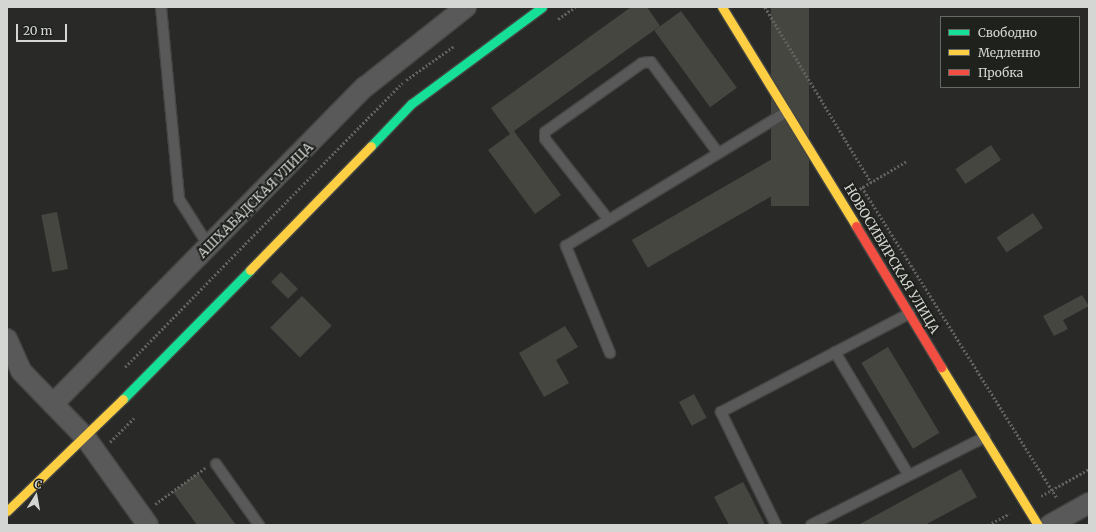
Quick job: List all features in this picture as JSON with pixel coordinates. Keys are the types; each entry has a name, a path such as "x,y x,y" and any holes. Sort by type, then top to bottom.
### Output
{"street":[{"name":"АШХАБАДСКАЯ УЛИЦА","path":"53,404 210,248 365,87 439,15 466,7"},
{"path":"7,512 85,437 411,104 542,7"},
{"name":"НОВОСИБИРСКАЯ УЛИЦА","path":"722,7 1038,525"},
{"path":"7,339 21,371 85,437 148,525"},
{"path":"1050,525 1089,503"}],"lane":[{"path":"160,7 179,199 210,248"},
{"path":"608,219 545,139 545,132 642,64 651,62 718,154"},
{"path":"610,353 566,246 608,219 786,112"},
{"path":"776,525 722,412 910,313"},
{"path":"835,352 908,474"},
{"path":"811,525 908,474 985,437"},
{"path":"216,464 260,525"}],"path":[{"path":"556,21 575,7"},
{"path":"765,7 871,182"},
{"path":"840,200 907,161"},
{"path":"862,187 1068,515"},
{"path":"110,443 137,414"},
{"path":"153,506 206,467 216,464"}],"building":[{"path":"631,7 647,7 660,26 514,131 561,195 535,214 488,150 510,134 491,108"},
{"path":"771,7 809,7 809,206 771,206"},
{"path":"681,11 737,88 710,107 654,30"},
{"path":"991,145 1001,160 965,184 955,169"},
{"path":"779,155 795,183 648,268 632,240"},
{"path":"57,212 68,269 52,272 41,215"},
{"path":"1033,213 1043,228 1007,253 997,238"},
{"path":"281,272 298,289 288,299 271,282"},
{"path":"1082,295 1089,306 1063,320 1068,329 1054,336 1043,316"},
{"path":"302,296 332,326 300,358 270,328"},
{"path":"565,326 578,347 556,360 569,383 544,397 519,353"},
{"path":"888,347 940,433 913,449 861,363"},
{"path":"694,394 707,418 692,426 679,402"},
{"path":"961,469 977,497 925,525 858,525"},
{"path":"198,473 236,525 197,525 173,492"},
{"path":"743,482 765,525 729,525 714,497"}],"traffic: fast":[{"path":"371,146 411,104 542,7"},
{"path":"123,399 250,270"}],"traffic: slow":[{"path":"722,7 856,226"},
{"path":"250,270 371,146"},
{"path":"941,367 1038,525"},
{"path":"7,511 123,399"}],"traffic: jam":[{"path":"856,226 941,367"}]}
